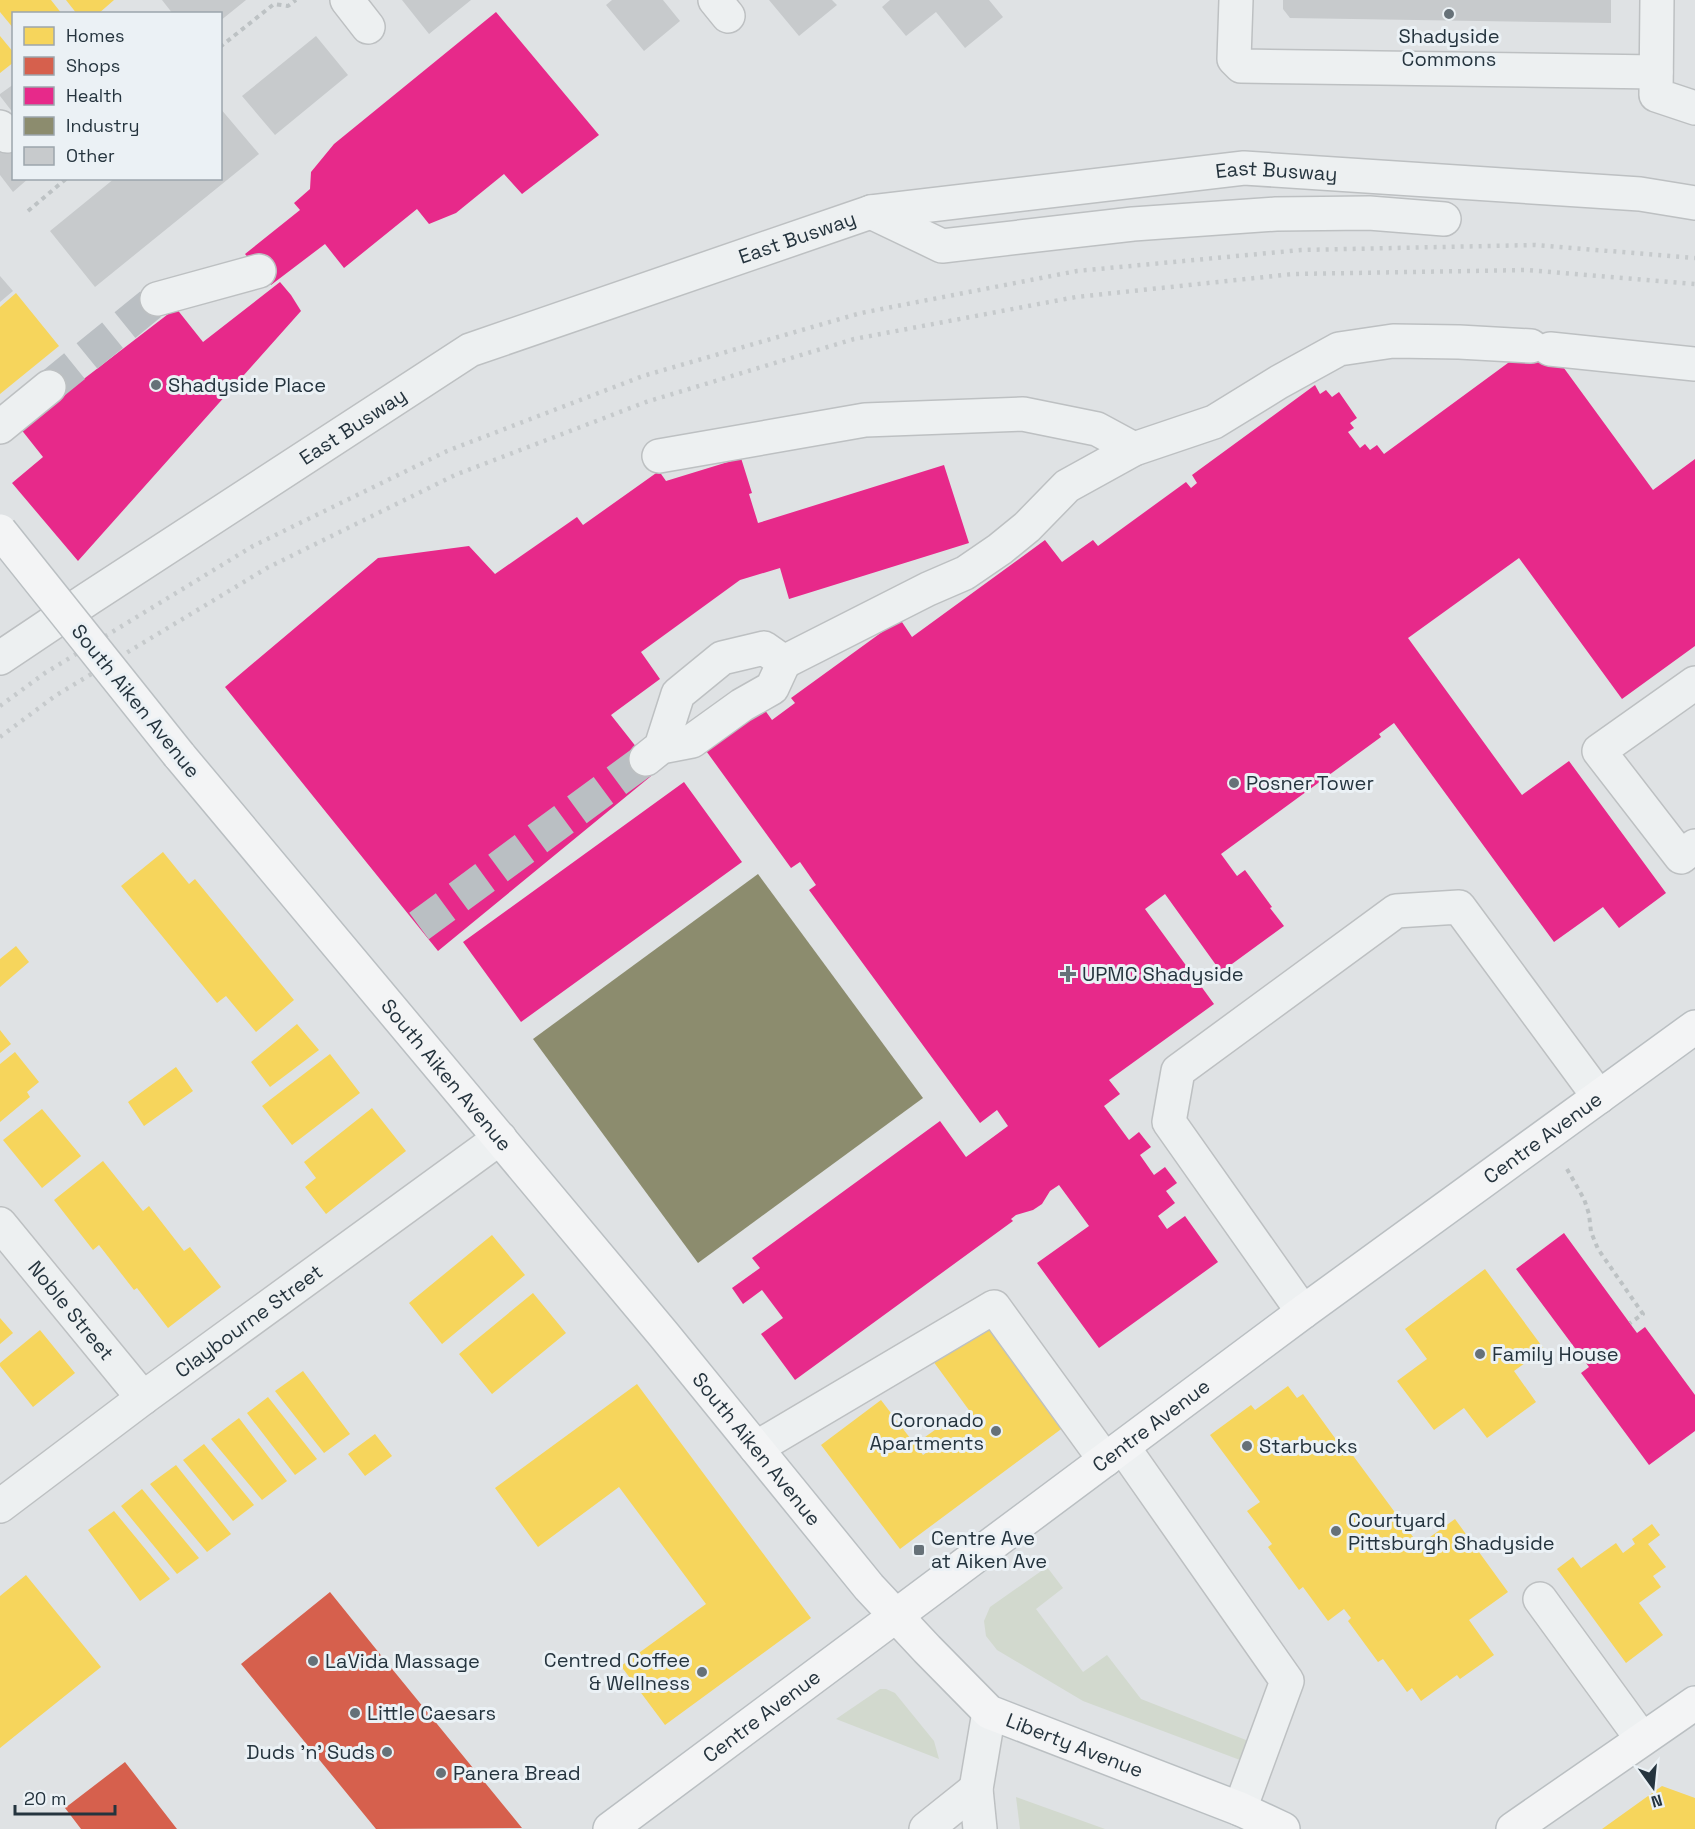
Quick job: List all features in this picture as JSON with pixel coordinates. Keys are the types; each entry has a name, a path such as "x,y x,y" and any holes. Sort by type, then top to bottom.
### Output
{"main road":[{"name":"South Aiken Avenue","path":"0,531 179,755 664,1335 895,1616"},
{"name":"Centre Avenue","path":"610,1829 1303,1312 1695,1027"},
{"name":"Liberty Avenue","path":"895,1616 989,1712 1240,1809 1283,1829"},
{"path":"1513,1829 1695,1703"}],"street":[{"path":"347,0 368,27"},
{"path":"1236,0 1234,59 1241,66 1656,83 1695,108"},
{"path":"1656,83 1657,0"},
{"name":"East Busway","path":"0,658 470,350 871,212 1244,168 1640,194 1695,203"},
{"path":"871,212 942,246 1133,224 1276,214 1369,213 1444,219"},
{"path":"157,299 259,271"},
{"path":"784,662 764,648 722,658 678,694 654,753 692,741 742,705 772,688 784,662 928,589 965,573 1027,527 1067,486 1134,449 1214,422 1339,349 1393,341 1459,342 1695,364"},
{"path":"0,427 49,387"},
{"path":"659,456 864,420 1023,414 1097,429 1134,449"},
{"path":"1695,683 1599,751 1681,857 1695,846"},
{"path":"1303,1312 1169,1122 1178,1071 1396,911 1459,907 1599,1097"},
{"name":"Claybourne Street","path":"0,1506 143,1398 500,1138"},
{"name":"Noble Street","path":"0,1224 143,1398"},
{"path":"756,1448 994,1307 1114,1453 1287,1681 1240,1809"},
{"path":"1540,1599 1642,1739"},
{"path":"980,1829 976,1789 989,1712"},
{"path":"926,1829 976,1789"}],"path":[{"path":"222,45 274,4 288,6 296,0"},
{"path":"28,211 65,180"},
{"path":"1567,1169 1584,1199 1598,1249 1643,1314 1630,1323"}],"shaded area":[{"path":"1047,1567 1063,1588 1036,1609 1083,1672 1107,1655 1141,1699 1246,1740 1246,1751 1240,1760 1083,1701 997,1650 986,1636 984,1621 990,1607"},
{"path":"880,1689 895,1693 934,1741 939,1759 836,1719"},
{"path":"1016,1797 1105,1829 1020,1829"}],"building: Homes":[{"path":"0,0 51,0 60,12 12,12 12,27 0,12"},
{"path":"66,0 114,0 100,12 75,12"},
{"path":"0,36 12,51 12,64 0,73"},
{"path":"16,293 59,346 0,394 0,307"},
{"path":"163,852 189,884 195,879 294,1000 256,1032 226,996 217,1003 121,886"},
{"path":"16,946 29,962 0,987 0,959"},
{"path":"297,1024 319,1050 270,1087 251,1062"},
{"path":"0,1030 11,1044 0,1053"},
{"path":"15,1052 39,1082 27,1092 30,1097 0,1122 0,1064"},
{"path":"330,1054 360,1093 292,1145 262,1106"},
{"path":"176,1067 193,1091 144,1126 128,1102"},
{"path":"372,1108 406,1151 326,1214 305,1187 316,1178 304,1162"},
{"path":"42,1109 81,1156 42,1188 3,1140"},
{"path":"103,1161 143,1211 149,1206 184,1251 190,1247 221,1287 168,1328 137,1288 134,1290 99,1245 93,1250 54,1200"},
{"path":"492,1235 525,1275 442,1344 409,1303"},
{"name":"Family House","path":"1485,1269 1544,1349 1514,1371 1536,1402 1487,1438 1464,1408 1434,1430 1397,1381 1427,1359 1405,1329"},
{"path":"533,1293 566,1333 492,1394 459,1354"},
{"name":"Coronado Apartments","path":"993,1316 1072,1421 900,1549 821,1445 881,1400 923,1455 933,1448 925,1437 956,1415 963,1425 974,1417 933,1361"},
{"path":"0,1318 13,1333 0,1344"},
{"path":"40,1330 75,1373 33,1407 0,1366 0,1363"},
{"path":"303,1371 350,1434 324,1453 275,1391"},
{"path":"637,1384 811,1618 665,1725 621,1666 706,1604 619,1487 538,1547 495,1488"},
{"name":"Courtyard Pittsburgh Shadyside","path":"1288,1386 1297,1398 1303,1394 1340,1445 1343,1442 1419,1545 1455,1519 1508,1592 1469,1620 1494,1655 1460,1679 1457,1675 1421,1701 1412,1688 1407,1692 1383,1659 1378,1662 1348,1621 1351,1618 1344,1609 1328,1621 1303,1587 1299,1590 1268,1547 1272,1544 1247,1511 1260,1502 1210,1435 1251,1405 1255,1410"},
{"path":"268,1397 317,1459 295,1475 247,1413"},
{"path":"239,1418 287,1481 262,1500 211,1439"},
{"path":"375,1434 392,1456 365,1476 348,1454"},
{"path":"204,1444 254,1505 233,1521 183,1460"},
{"path":"176,1465 231,1534 207,1552 150,1484"},
{"path":"142,1489 199,1558 177,1574 121,1506"},
{"path":"114,1511 170,1579 140,1601 88,1530"},
{"path":"1652,1524 1660,1535 1648,1544 1666,1567 1653,1576 1661,1587 1639,1603 1663,1635 1626,1663 1557,1569 1573,1557 1581,1568 1616,1543 1623,1553 1635,1544 1632,1539"},
{"path":"26,1575 101,1667 0,1748 0,1596"},
{"path":"1662,1786 1695,1798 1695,1829 1602,1829"}],"building: Shops":[{"path":"330,1592 522,1828 376,1829 241,1664"},
{"path":"125,1762 177,1829 81,1829 65,1808"}],"building: Health":[{"path":"496,12 599,135 522,194 504,174 456,213 429,224 417,209 344,268 325,244 271,285 245,254 300,210 294,203 310,189 311,172 334,144"},
{"name":"Shadyside Place","path":"280,282 301,311 78,561 12,483 43,457 20,428 176,308 203,342"},
{"path":"1542,338 1653,490 1695,459 1695,646 1622,699 1519,558 1408,638 1522,795 1569,761 1666,893 1619,928 1603,907 1554,942 1394,723 1379,734 1381,737 1221,854 1237,876 1245,870 1284,926 1221,972 1165,894 1145,909 1214,1004 1109,1080 1120,1094 1104,1106 1129,1140 1139,1132 1151,1147 1140,1155 1154,1175 1165,1167 1177,1183 1166,1191 1175,1203 1158,1216 1167,1229 1185,1216 1218,1262 1099,1348 1037,1263 1089,1226 1059,1185 1050,1191 1042,1204 1033,1210 1016,1215 1011,1219 1013,1221 795,1380 761,1334 783,1318 762,1290 743,1304 732,1288 760,1268 752,1258 940,1121 966,1157 1008,1126 997,1110 980,1123 809,890 816,885 800,862 791,868 704,748 762,706 772,720 795,703 791,698 900,619 912,637 1045,540 1062,562 1093,540 1098,546 1186,482 1191,488 1197,483 1192,475 1315,385 1320,394 1326,390 1332,397 1339,392 1357,418 1350,423 1354,428 1348,432 1360,448 1365,444 1370,450 1377,445 1384,454"},
{"path":"741,458 758,523 944,465 969,543 789,599 780,568 740,580 641,652 660,679 611,715 656,772 438,951 225,687 378,558 469,546 495,574 577,517 583,525 659,471 666,481"},
{"path":"684,782 742,862 521,1022 463,942"},
{"path":"1564,1233 1637,1333 1645,1327 1695,1395 1695,1431 1649,1465 1581,1373 1589,1367 1516,1269"}],"building: Industry":[{"path":"758,874 923,1098 698,1263 533,1039"}],"building: Other":[{"path":"162,0 246,0 222,19 222,12 171,12"},
{"path":"402,0 471,0 429,34"},
{"path":"612,0 663,0 680,21 644,51 606,5"},
{"path":"769,0 832,0 837,5 799,36"},
{"path":"890,0 989,0 1003,17 965,48 936,12 906,36 882,7"},
{"name":"Shadyside Commons","path":"1283,0 1611,0 1611,23 1290,18 1283,9"},
{"path":"316,36 348,75 275,135 242,96"},
{"path":"12,85 12,111 0,96"},
{"path":"222,110 259,154 95,287 50,231 113,180 222,180"},
{"path":"12,138 12,180 27,180 13,192 0,175 0,147"},
{"path":"0,276 13,291 0,302"}],"tunnel":[{"path":"49,387 157,299"},
{"path":"419,926 646,759"}],"railway":[{"path":"0,706 45,673 253,546 447,451 643,376 861,313 1077,271 1301,250 1535,245 1695,258"},
{"path":"0,737 55,696 267,568 455,475 646,402 854,339 1076,297 1293,274 1528,270 1695,284"}],"place":[{"name":"Shadyside Commons","path":"1449,14"},
{"name":"Shadyside Place","path":"156,385"},
{"name":"Posner Tower","path":"1234,783"},
{"name":"UPMC Shadyside","path":"1068,974"},
{"name":"Family House","path":"1480,1354"},
{"name":"Coronado Apartments","path":"996,1431"},
{"name":"Starbucks","path":"1247,1446"},
{"name":"Courtyard Pittsburgh Shadyside","path":"1336,1531"},
{"name":"Centre Ave at Aiken Ave","path":"919,1550"},
{"name":"LaVida Massage","path":"313,1661"},
{"name":"Centred Coffee & Wellness","path":"702,1672"},
{"name":"Little Caesars","path":"355,1713"},
{"name":"Duds 'n' Suds","path":"387,1752"},
{"name":"Panera Bread","path":"441,1773"}]}
